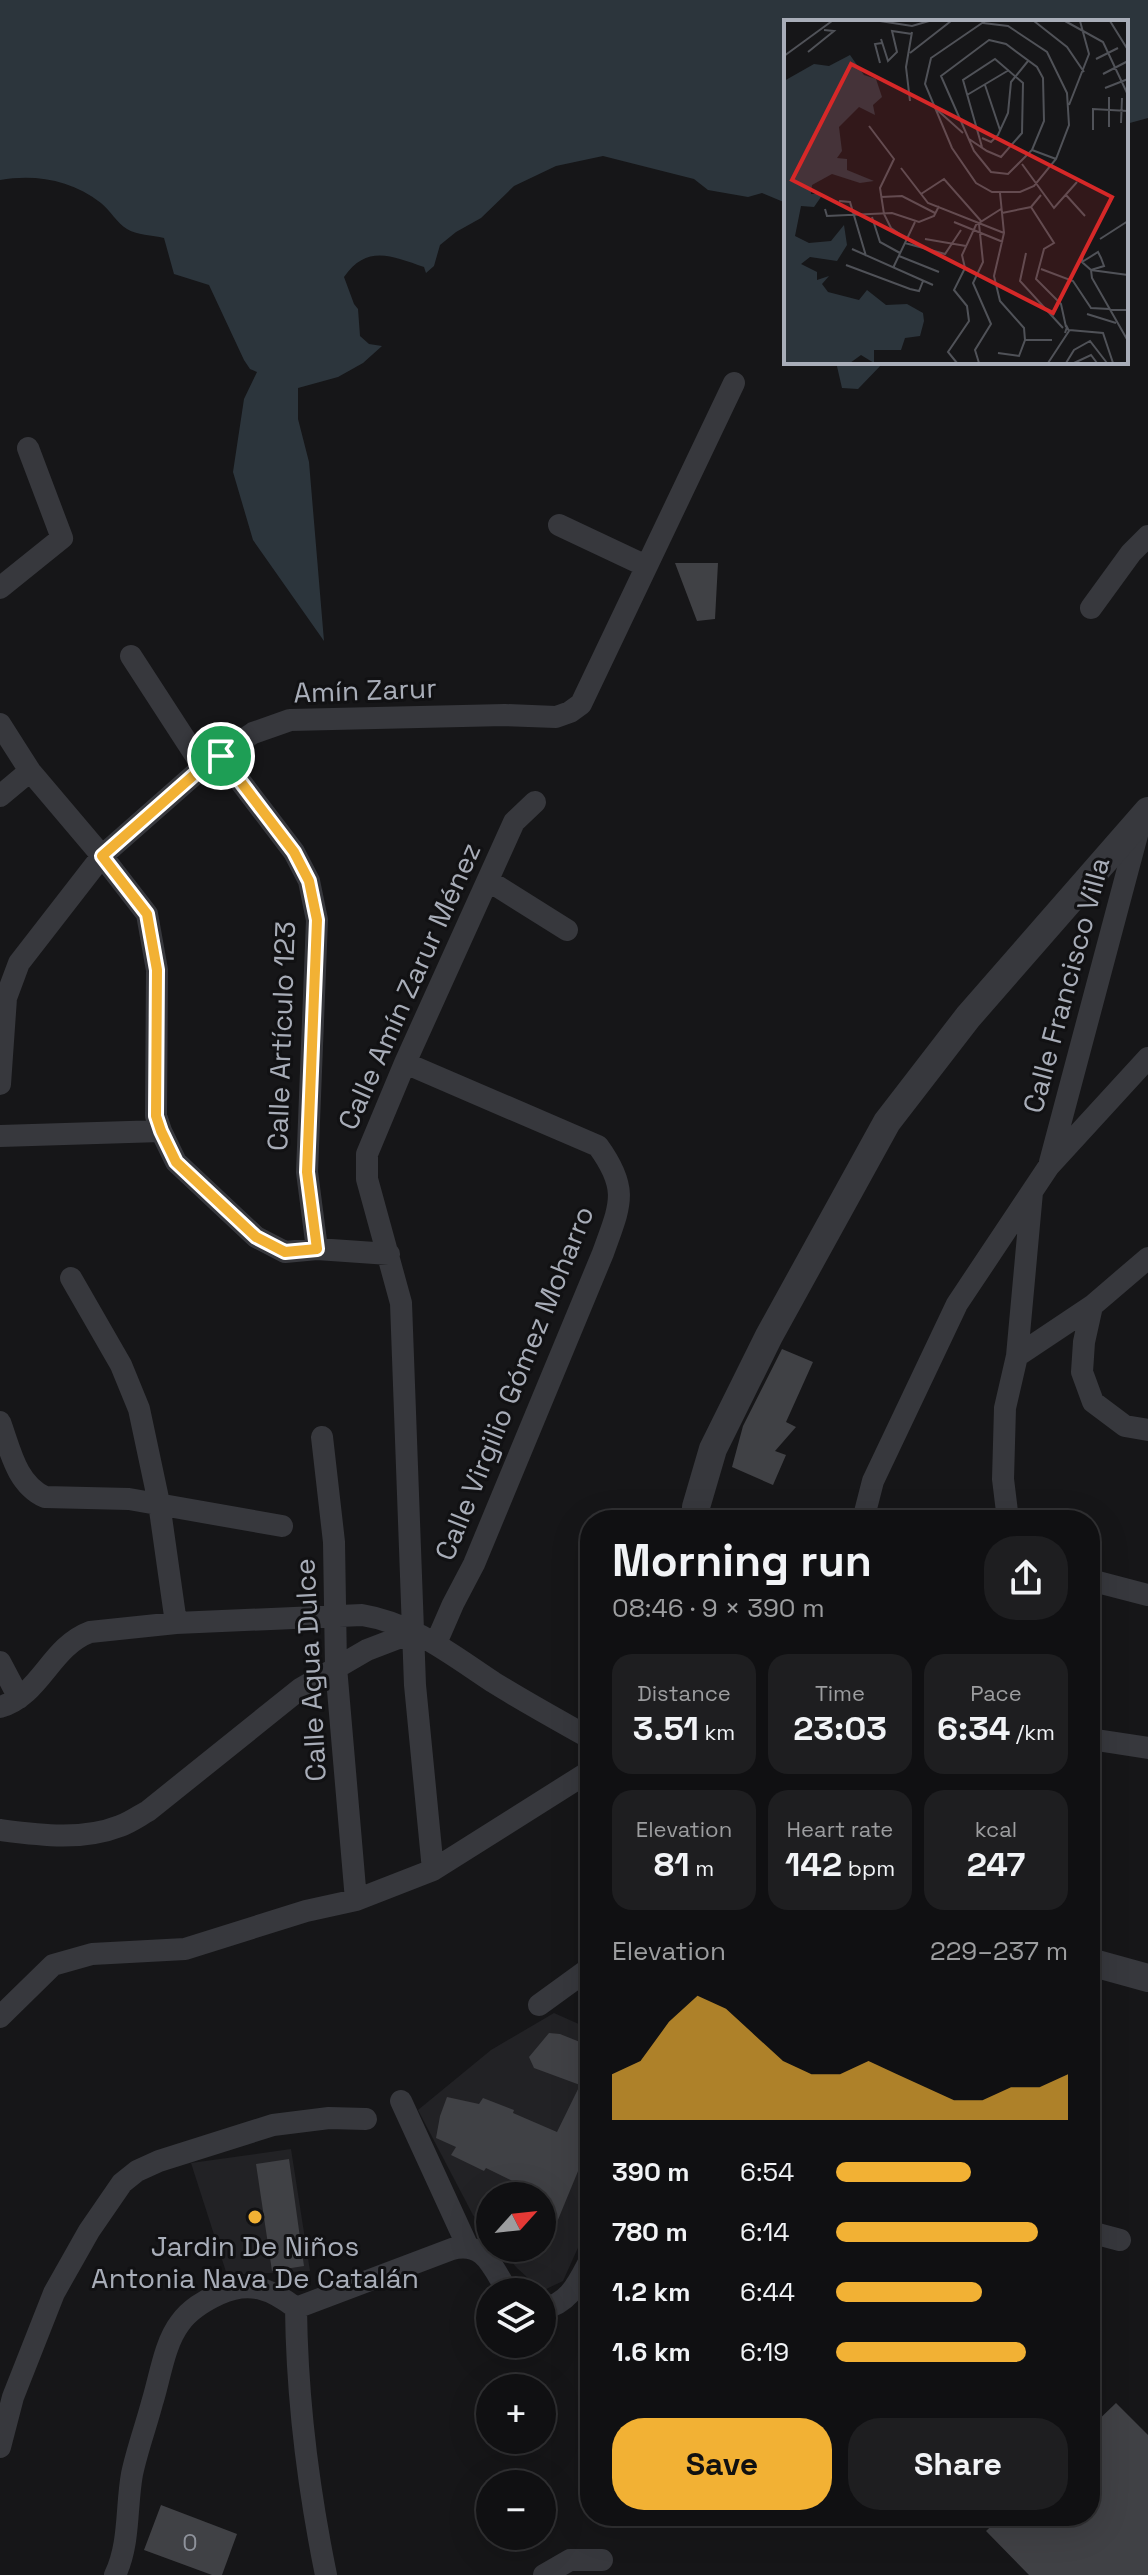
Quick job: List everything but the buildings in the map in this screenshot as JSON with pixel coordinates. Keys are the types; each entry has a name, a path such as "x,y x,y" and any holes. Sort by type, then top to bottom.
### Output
{"street":[{"path":"559,525 646,566 734,383"},
{"path":"0,588 62,538 28,448"},
{"path":"1091,608 1131,553 1148,536"},
{"name":"Amín Zarur","path":"0,1084 6,998 19,963 102,856 212,762 253,733 290,720 505,715 556,717 570,712 581,704 646,566"},
{"name":"Calle Artículo 123","path":"131,656 212,762 294,852 309,881 317,920 307,1172 317,1249"},
{"path":"0,724 30,771 147,914 157,970 156,1116 176,1162 256,1237 285,1252 317,1249 389,1254"},
{"path":"0,796 30,771"},
{"name":"Calle Amín Zarur Ménez","path":"433,1870 415,1685 401,1303 367,1179 367,1154 514,822 535,802"},
{"path":"696,1510 713,1449 769,1336 887,1122 968,1017 1145,815"},
{"name":"Calle Francisco Villa","path":"1049,1166 1145,815"},
{"path":"489,881 567,930"},
{"path":"866,1510 873,1481 957,1304 1049,1166 1148,1058"},
{"name":"Calle Virgilio Gómez Moharro","path":"405,1063 598,1146 611,1164 620,1187 620,1207 603,1253 474,1564 436,1643"},
{"path":"0,1136 161,1131"},
{"path":"1007,1510 1003,1479 1005,1408 1017,1356 1032,1190"},
{"path":"1017,1356 1092,1306 1148,1258"},
{"path":"71,1278 121,1365 139,1409 152,1502 176,1623"},
{"path":"1092,1306 1084,1342 1082,1372 1093,1402 1125,1426 1148,1430"},
{"path":"0,1422 17,1471 33,1492 45,1497 152,1502 282,1526"},
{"name":"Calle Agua Dulce","path":"322,1437 334,1542 336,1667 356,1900"},
{"path":"1100,1583 1148,1595"},
{"path":"0,1662 10,1702 32,1687 64,1646 90,1632 176,1623 362,1615 386,1618 436,1643 496,1684 580,1732"},
{"path":"0,1830 64,1836 120,1826 148,1811 300,1689 367,1650 414,1632"},
{"path":"1100,1741 1148,1748"},
{"path":"0,2017 53,1965 92,1954 185,1949 306,1911 356,1900 433,1870 580,1783"},
{"path":"1100,1965 1148,1978"},
{"path":"539,2005 580,1975"},
{"path":"401,2101 467,2245"},
{"path":"0,2447 13,2397 54,2293 89,2231 122,2183 137,2171 159,2161 273,2125 329,2118 366,2119"},
{"path":"1100,2235 1120,2240"},
{"path":"296,2308 467,2245 482,2252 499,2278"},
{"path":"556,2306 572,2291 580,2277"},
{"path":"115,2575 122,2560 132,2473 169,2346 180,2323 198,2304 229,2289 244,2286 263,2288 296,2308"},
{"path":"296,2308 297,2358 312,2505 326,2575"},
{"path":"544,2575 570,2560 602,2560"}],"shaded area":[{"path":"0,0 1148,0 1148,118 1128,123 1128,20 784,20 784,202 762,193 748,197 708,190 694,179 603,156 556,166 514,186 481,218 440,245 434,266 426,273 424,267 381,256 371,256 353,267 344,277 358,309 360,336 369,344 382,346 363,363 338,377 298,388 298,419 309,462 324,641 253,540 233,472 244,399 257,372 250,369 244,360 209,285 174,274 164,238 127,229 90,195 53,181 27,178 0,180"},
{"path":"836,364 882,364 858,389 842,388"},
{"path":"554,2013 580,2025 580,2243 563,2281 556,2284 556,2278 528,2278 512,2262 556,2262 556,2182 476,2182 476,2219 418,2110 491,2050"},
{"name":"Jardin De Niños Antonia Nava De Catalán","path":"291,2149 310,2271 227,2275 191,2163"}],"place":[{"name":"Jardin De Niños Antonia Nava De Catalán","path":"255,2217"}],"route":[{"path":"221,756 294,852 309,881 317,920 307,1172 317,1249 285,1252 256,1237 176,1162 156,1116 157,970 147,914 102,856 203,767 221,756"}]}
